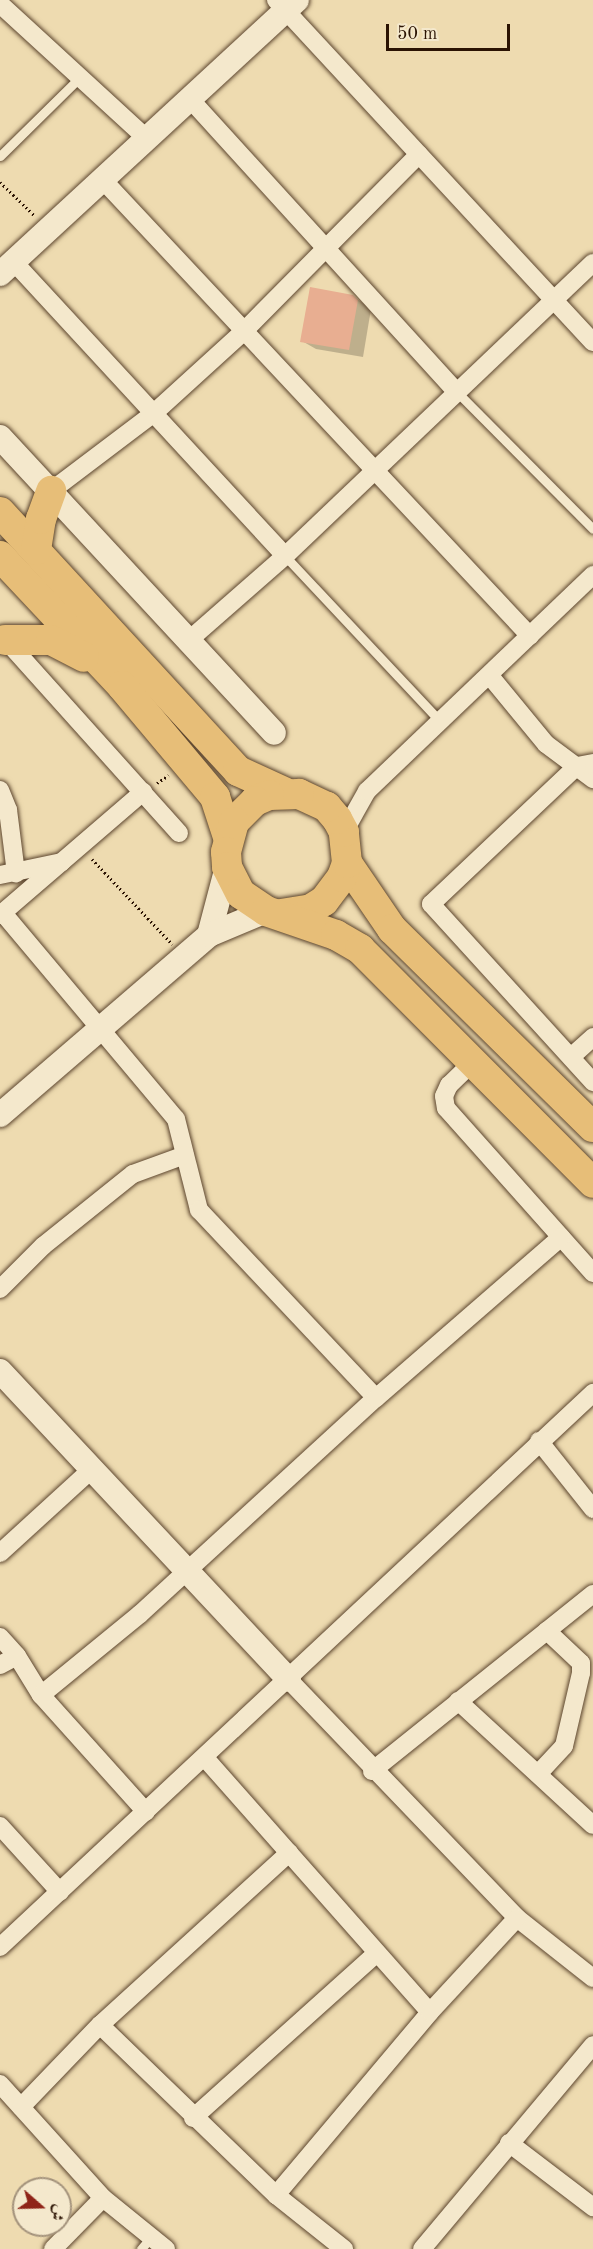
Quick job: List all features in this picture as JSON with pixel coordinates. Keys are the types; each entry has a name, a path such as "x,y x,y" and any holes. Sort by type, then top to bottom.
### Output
{"main road":[{"path":"36,550 39,527 51,491"},
{"path":"0,512 238,771 284,792 307,796 327,807 344,832 346,863 342,877 324,901 311,909 274,913"},
{"path":"0,556 122,686 215,797 228,837"},
{"path":"2,639 60,642 122,686"},
{"path":"284,792 255,801 234,822 228,837 227,867 241,894 274,913 336,935 360,949 593,1183"},
{"path":"346,863 392,929 593,1127"}],"street":[{"path":"0,4 146,138"},
{"path":"285,556 153,413 7,267 190,99 286,4 419,154 593,342"},
{"path":"190,99 326,251 456,391"},
{"path":"51,491 153,413 243,332 326,251 419,154"},
{"path":"102,179 243,332 531,636"},
{"path":"189,640 285,556 373,469 593,262"},
{"path":"0,437 274,733"},
{"path":"344,832 367,791 439,720 490,676 593,575"},
{"path":"2,639 179,833"},
{"path":"490,676 546,744 585,764 593,779"},
{"path":"585,764 431,904 593,1082"},
{"path":"0,790 8,810 8,874 66,861"},
{"path":"327,807 367,791"},
{"path":"143,792 82,848 1,914 176,1119 199,1210 376,1398"},
{"path":"209,935 227,867"},
{"path":"0,1115 209,935 274,913"},
{"path":"571,1057 593,1037"},
{"path":"473,1062 448,1085 444,1096 446,1107 593,1273"},
{"path":"0,1289 43,1246 133,1174 185,1155"},
{"path":"41,1695 140,1614 186,1569 376,1398 561,1237"},
{"path":"2,1378 186,1569 372,1771 517,1918 593,1978"},
{"path":"0,1947 289,1680 539,1441 593,1393"},
{"path":"539,1441 593,1509"},
{"path":"0,1554 91,1470"},
{"path":"372,1771 593,1594"},
{"path":"538,1774 564,1746 581,1673 581,1662 547,1631"},
{"path":"0,1638 17,1656 41,1695 146,1812"},
{"path":"0,1665 17,1656"},
{"path":"458,1701 593,1825"},
{"path":"205,1758 430,2012"},
{"path":"0,1826 60,1892"},
{"path":"21,2107 100,2025 289,1853"},
{"path":"276,2195 430,2012 517,1918"},
{"path":"194,2118 377,1953"},
{"path":"100,2025 276,2195 344,2249"},
{"path":"422,2249 508,2143 593,2045"},
{"path":"0,2084 146,2243 166,2249"},
{"path":"508,2143 593,2207"},
{"path":"53,2249 103,2198"}],"lane":[{"path":"0,156 80,77"},
{"path":"456,391 593,529"},
{"path":"285,556 439,720"}],"path":[{"path":"0,182 49,229"},
{"path":"143,792 186,764"},
{"path":"82,848 185,958"}],"building":[{"path":"310,287 353,295 358,300 349,350 300,342"}]}
